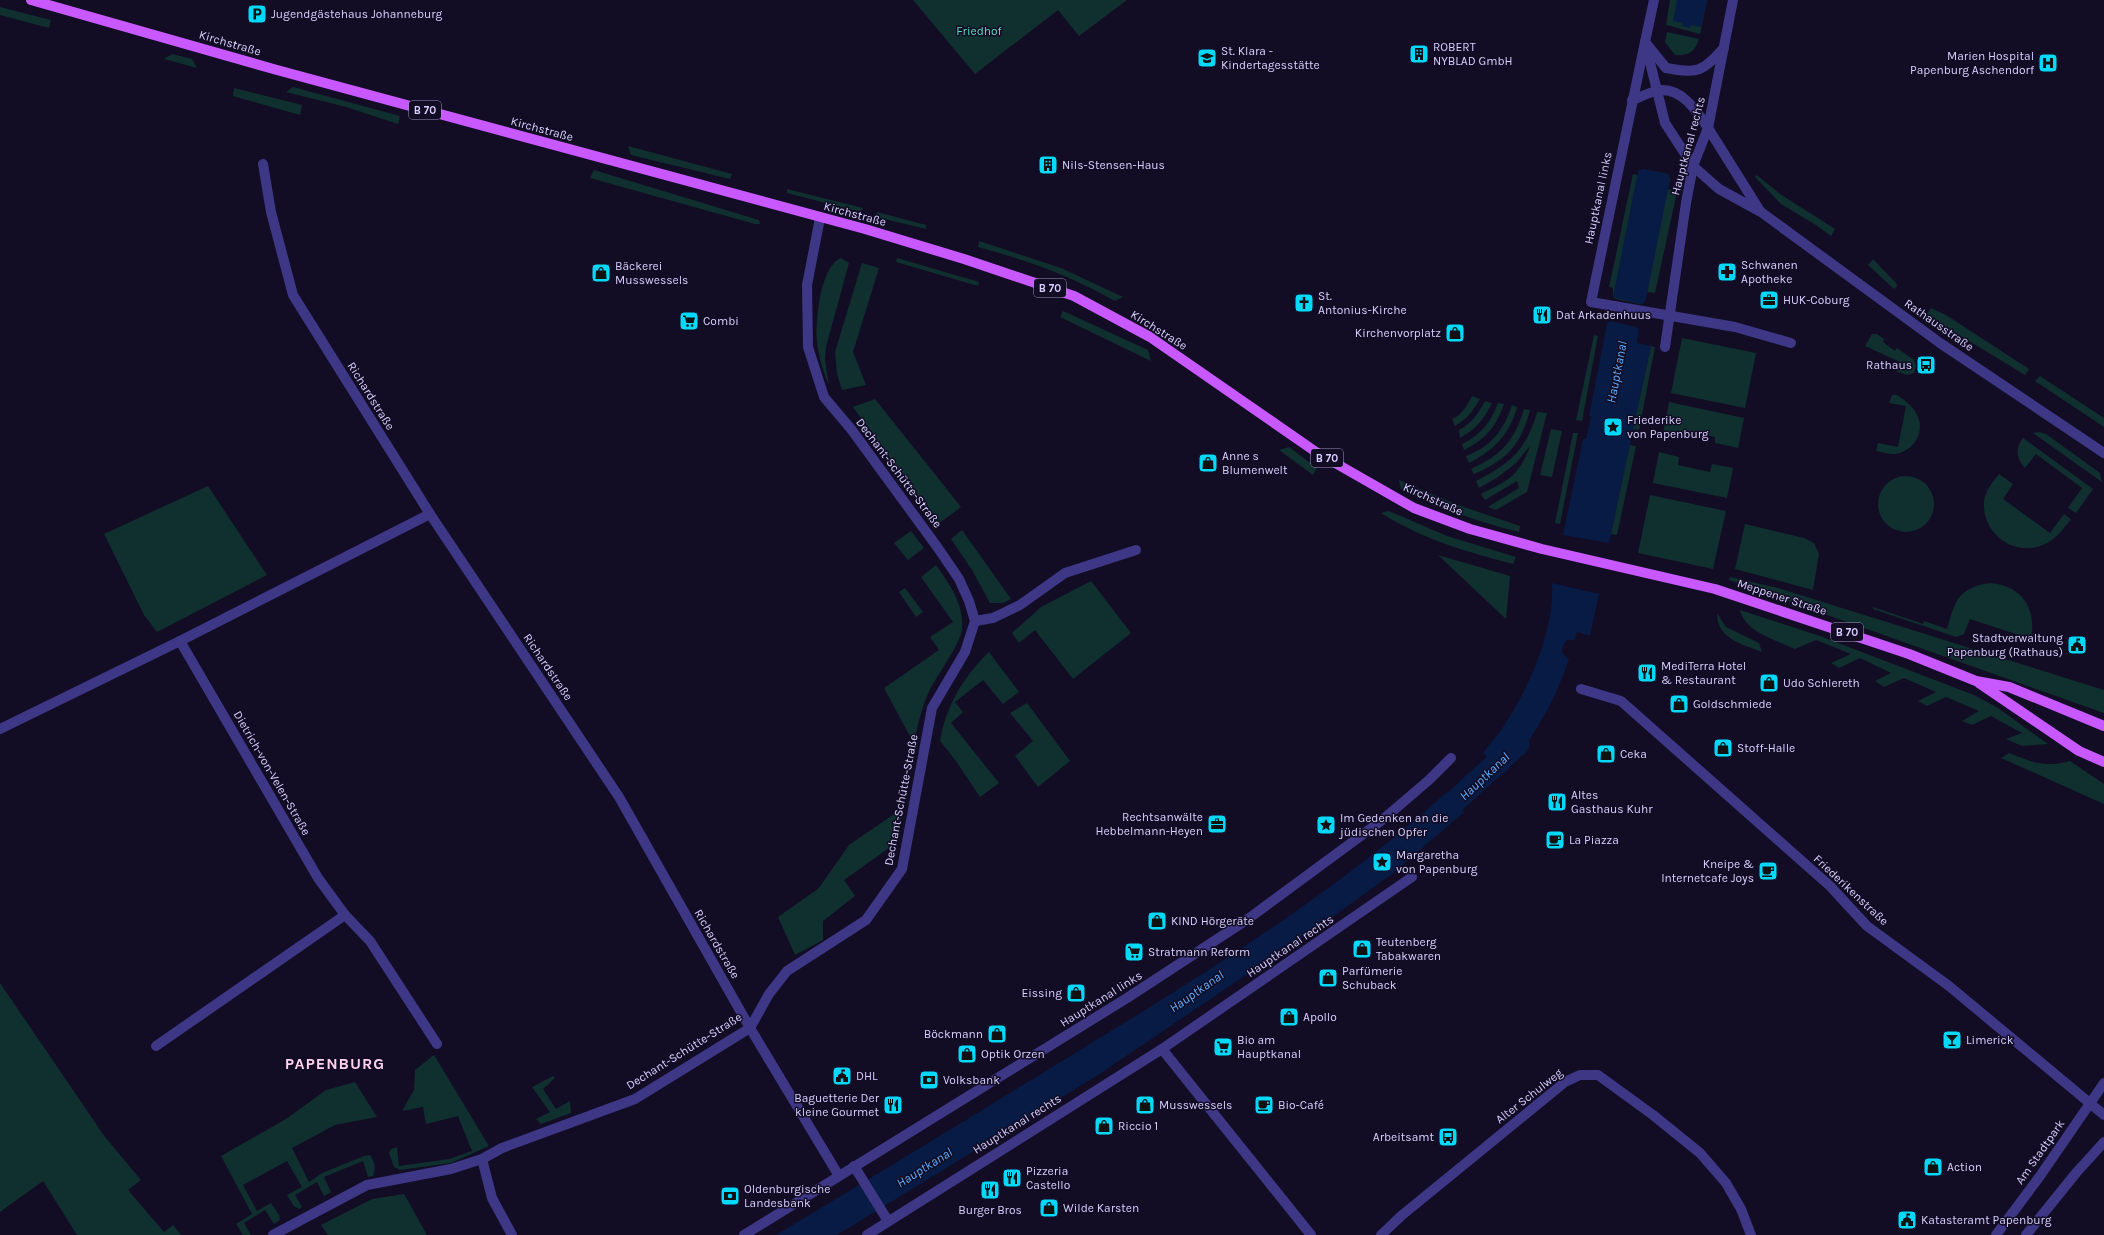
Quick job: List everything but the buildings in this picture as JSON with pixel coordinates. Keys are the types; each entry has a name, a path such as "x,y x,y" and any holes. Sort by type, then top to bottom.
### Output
{"main road":[{"name":"Kirchstraße","path":"31,0 264,66 865,229 964,259 1074,296 1150,337 1316,452 1414,508 1470,529 1542,549 1622,567"},
{"name":"Meppener Straße","path":"1622,567 1715,589 1909,654 1976,681 2009,687 2104,726"},
{"name":"Meppener Straße","path":"1976,681 2079,751 2104,762"}],"street":[{"name":"Hauptkanal links","path":"1654,0 1591,302 1668,317"},
{"name":"Hauptkanal rechts","path":"1665,347 1668,317 1693,166 1708,128 1733,0"},
{"name":"Hauptkanal links","path":"1645,42 1665,123 1693,166"},
{"path":"1645,42 1666,68 1688,72 1706,67 1724,48"},
{"path":"1632,100 1657,91 1672,91 1693,105 1708,128"},
{"name":"Rathausstraße","path":"1708,128 1761,212"},
{"name":"Richardstraße","path":"264,164 271,212 293,295 430,514 619,797 750,1028 839,1176"},
{"name":"Rathausstraße","path":"1693,166 1719,189 1761,212 1940,343 2104,453"},
{"name":"Dechant-Schütte-Straße","path":"273,1235 367,1185 451,1170 482,1159 502,1148 635,1099 750,1028 769,994 787,971 866,920 902,869 932,708 965,652 975,621 969,600 959,579 851,429 824,397 808,347 807,285 820,218"},
{"path":"1668,317 1735,328 1791,343"},
{"path":"0,729 180,641 430,514"},
{"path":"975,621 993,618 1020,605 1065,573 1136,550"},
{"name":"Dietrich-von-Velen-Straße","path":"180,641 318,878 345,915 370,941 437,1044"},
{"name":"Friederikenstraße","path":"1581,688 1621,701 1830,886 1867,926 1950,986 2104,1115"},
{"name":"Hauptkanal links","path":"744,1235 1127,998 1248,919 1381,821 1429,780 1451,758"},
{"name":"Hauptkanal rechts","path":"867,1235 886,1218 1162,1049 1412,877"},
{"path":"156,1046 345,915"},
{"path":"1162,1049 1311,1235"},
{"name":"Alter Schulweg","path":"1381,1235 1401,1216 1565,1082 1580,1075 1598,1075 1654,1115 1700,1152 1726,1182 1741,1208 1751,1235"},
{"name":"Am Stadtpark","path":"1996,1235 2040,1176 2104,1083"},
{"path":"2026,1235 2076,1172 2104,1142"},
{"path":"482,1159 492,1198 512,1235"},
{"path":"854,1166 886,1218"}],"green space":[{"name":"Friedhof","path":"913,0 1127,0 1079,36 1058,10 975,74"},
{"path":"1670,0 1707,0 1700,34 1666,25"},
{"path":"0,7 51,20 49,28 0,15"},
{"path":"1667,32 1699,39 1693,50 1687,54 1675,55 1665,42"},
{"path":"172,54 192,59 197,68 164,59"},
{"path":"293,87 400,116 398,124 346,107 286,92"},
{"path":"234,88 302,105 300,115 233,96"},
{"path":"628,146 732,174 730,179 631,155"},
{"path":"1643,169 1668,174 1670,179 1668,189 1677,192 1655,293 1647,292 1643,303 1639,304 1616,299 1613,297 1613,288 1609,287 1633,174 1638,175 1638,171"},
{"path":"594,170 759,220 760,224 755,224 590,178"},
{"path":"1757,175 1780,194 1835,229 1831,236 1781,204 1755,177"},
{"path":"787,189 863,208 861,212 787,193"},
{"path":"877,212 926,225 926,229 876,217"},
{"path":"979,241 1061,268 1123,297 1115,301 1065,276 978,247"},
{"path":"841,258 849,263 826,347 825,360 829,385 822,367 818,349 818,313 823,285 828,273 834,264"},
{"path":"897,258 979,282 978,286 896,262"},
{"path":"1873,259 1896,283 1897,286 1894,289 1868,265"},
{"path":"862,263 879,268 853,352 866,385 842,390 837,374 835,352"},
{"path":"1931,308 1946,315 2029,369 2025,375 1926,315"},
{"path":"1063,311 1148,350 1151,361 1060,317"},
{"path":"1872,334 1877,334 1884,339 1883,342 1895,351 1897,348 1914,360 1916,366 1914,373 1907,375 1896,371 1900,362 1865,346"},
{"path":"1594,335 1598,336 1582,421 1576,420"},
{"path":"1682,338 1756,353 1745,408 1671,393"},
{"path":"1651,346 1655,347 1639,430 1632,429"},
{"path":"2040,376 2104,418 2104,427 2035,381"},
{"path":"1892,395 1897,395 1915,410 1920,423 1918,436 1912,446 1901,453 1895,454 1876,451 1878,443 1898,447 1906,406 1889,403"},
{"path":"1472,396 1480,399 1463,421 1455,426 1452,419 1461,413"},
{"path":"875,399 961,507 938,524 853,407"},
{"path":"1485,401 1492,403 1486,414 1475,427 1460,438 1459,430 1474,418"},
{"path":"1669,402 1744,418 1738,448 1715,443 1715,437 1684,430 1682,437 1663,433"},
{"path":"1498,403 1504,404 1494,426 1484,437 1464,450 1462,444 1480,432 1489,422"},
{"path":"1512,405 1517,407 1514,417 1505,433 1486,453 1469,463 1466,456 1483,448 1501,430"},
{"path":"1524,409 1530,410 1522,433 1511,450 1504,457 1486,469 1474,474 1471,469 1491,458 1505,446 1516,430"},
{"path":"1537,412 1547,413 1527,492 1496,510 1488,507 1519,488 1517,481 1485,500 1481,494 1506,481 1512,476 1522,464 1530,446 1516,463 1498,477 1479,488 1476,481 1488,475 1516,454 1528,436"},
{"path":"1551,429 1562,431 1552,477 1540,475"},
{"path":"2039,432 2046,434 2100,473 2102,482 2033,433"},
{"path":"1573,433 1578,433 1560,524 1555,523"},
{"path":"2023,438 2093,489 2076,513 2068,508 2082,488 2036,454 2025,468 2018,457 2018,449"},
{"path":"1629,445 1636,446 1617,535 1611,534"},
{"path":"1289,447 1317,468 1313,475 1279,450"},
{"path":"1659,452 1679,457 1678,465 1710,472 1712,464 1733,468 1727,498 1653,483"},
{"path":"1999,474 2013,484 2003,499 2050,533 2064,514 2071,519 2054,538 2047,543 2036,547 2025,548 2004,542 1989,526 1985,516 1984,504 1984,500 1991,484"},
{"path":"1901,476 1911,476 1926,484 1932,493 1934,504 1932,515 1926,524 1911,532 1901,532 1890,527 1883,520 1878,509 1878,499 1883,488 1890,481"},
{"path":"1399,480 1458,505 1520,526 1519,532 1474,519 1430,502 1401,489"},
{"path":"208,486 267,575 157,632 144,615 104,534"},
{"path":"1650,495 1726,511 1713,569 1638,553"},
{"path":"1389,511 1447,536 1516,557 1513,564 1445,544 1412,530 1381,513"},
{"path":"1745,524 1804,538 1814,543 1819,554 1813,590 1735,569"},
{"path":"962,530 1011,599 1003,603 990,603 972,570 951,539"},
{"path":"911,531 924,548 908,560 894,543"},
{"path":"1438,555 1510,576 1506,619"},
{"path":"936,565 955,595 961,611 962,629 957,644 928,694 923,706 914,744 884,688 939,650 930,637 953,622 921,577"},
{"path":"1730,577 1778,588 2104,690 2104,713 1729,580"},
{"path":"1091,581 1131,633 1073,679 1035,630 1019,643 1012,633 1041,607"},
{"path":"1990,583 2011,589 2025,600 2032,618 2031,639 1970,619 1964,634 1956,637 1873,609 1873,607 1923,624 1924,621 1947,629 1952,611 1959,598 1970,588"},
{"path":"905,588 923,612 916,617 899,592"},
{"path":"1740,610 1820,636 1974,695 1998,708 2048,744 2022,746 2006,739 2022,733 1991,716 1972,725 1962,721 1979,711 1946,697 1927,706 1918,701 1936,692 1904,678 1884,687 1875,681 1891,673 1860,658 1839,668 1831,663 1851,654 1816,640 1795,649 1771,639 1755,630 1748,624 1743,618"},
{"path":"1717,613 1726,627 1759,643 1762,652 1739,643 1726,635 1718,622"},
{"path":"989,652 1019,692 1003,704 983,680 955,702 963,712 951,723 999,783 980,797 956,761 940,741 951,704 957,693 971,672"},
{"path":"1027,703 1070,761 1038,787 1015,756 1033,741 1010,713"},
{"path":"2009,753 2046,764 2070,761 2104,784 2104,804 2001,758"},
{"path":"903,808 896,843 844,880 855,896 823,921 823,940 795,955 778,917 819,888 849,845"},
{"path":"0,983 105,1137 141,1180 128,1190 164,1232 173,1225 181,1235 77,1235 43,1181 0,1212"},
{"path":"434,1055 489,1146 451,1163 400,1170 394,1167 389,1153 391,1149 397,1147 399,1166 449,1159 472,1151 458,1116 426,1124 423,1107 402,1111 414,1090 415,1070"},
{"path":"553,1076 555,1078 543,1089 556,1109 570,1101 571,1113 541,1124 536,1119 550,1112 532,1087"},
{"path":"355,1082 377,1117 335,1125 292,1148 309,1182 322,1173 370,1155 374,1165 373,1176 368,1177 363,1161 324,1177 331,1192 324,1196 317,1182 295,1195 302,1207 299,1209 294,1206 287,1195 302,1187 287,1161 243,1185 257,1211 271,1203 279,1215 280,1220 274,1224 265,1210 244,1223 251,1235 243,1235 236,1224 252,1214 221,1156 286,1119 326,1090"},
{"path":"404,1194 427,1235 328,1235 321,1225 372,1199"}],"water":[{"path":"1677,0 1707,0 1701,27 1691,25 1690,28 1682,26 1683,23 1673,21"},
{"path":"1643,169 1668,174 1670,179 1646,299 1643,303 1639,304 1613,297 1638,171"},
{"path":"1610,321 1636,327 1639,329 1637,343 1651,346 1609,543 1563,535 1583,439 1586,439 1591,417 1589,416 1607,324"},
{"path":"1552,583 1599,594 1590,636 1577,632 1575,640 1567,640 1563,645 1562,653 1569,659 1557,690 1534,733 1505,773 1483,753 1500,731 1514,709 1532,675 1545,637 1552,600"},
{"path":"1447,792 1464,812 1392,874 1335,915 1098,1075 837,1235 776,1235 1128,1021 1270,929 1361,864 1405,829"}],"waterway":[{"name":"Hauptkanal","path":"1432,822 1518,744"}],"place":[{"name":"Jugendgästehaus Johanneburg","path":"257,14"},
{"name":"ROBERT NYBLAD GmbH","path":"1419,54"},
{"name":"St. Klara - Kindertagesstätte","path":"1207,58"},
{"name":"Marien Hospital Papenburg Aschendorf","path":"2048,63"},
{"name":"Nils-Stensen-Haus","path":"1048,165"},
{"name":"Schwanen Apotheke","path":"1727,272"},
{"name":"Bäckerei Musswessels","path":"601,273"},
{"name":"HUK-Coburg","path":"1769,300"},
{"name":"St. Antonius-Kirche","path":"1304,303"},
{"name":"Dat Arkadenhuus","path":"1542,315"},
{"name":"Combi","path":"689,321"},
{"name":"Kirchenvorplatz","path":"1455,333"},
{"name":"Rathaus","path":"1926,365"},
{"name":"Friederike von Papenburg","path":"1613,427"},
{"name":"Anne s Blumenwelt","path":"1208,463"},
{"name":"Stadtverwaltung Papenburg (Rathaus)","path":"2077,645"},
{"name":"MediTerra Hotel & Restaurant","path":"1647,673"},
{"name":"Udo Schlereth","path":"1769,683"},
{"name":"Goldschmiede","path":"1679,704"},
{"name":"Stoff-Halle","path":"1723,748"},
{"name":"Ceka","path":"1606,754"},
{"name":"Altes Gasthaus Kuhr","path":"1557,802"},
{"name":"Rechtsanwälte Hebbelmann-Heyen","path":"1217,824"},
{"name":"Im Gedenken an die jüdischen Opfer","path":"1326,825"},
{"name":"La Piazza","path":"1555,840"},
{"name":"Margaretha von Papenburg","path":"1382,862"},
{"name":"Kneipe & Internetcafe Joys","path":"1768,871"},
{"name":"KIND Hörgeräte","path":"1157,921"},
{"name":"Teutenberg Tabakwaren","path":"1362,949"},
{"name":"Stratmann Reform","path":"1134,952"},
{"name":"Parfümerie Schuback","path":"1328,978"},
{"name":"Eissing","path":"1076,993"},
{"name":"Apollo","path":"1289,1017"},
{"name":"Böckmann","path":"997,1034"},
{"name":"Limerick","path":"1952,1040"},
{"name":"Bio am Hauptkanal","path":"1223,1047"},
{"name":"Optik Orzen","path":"967,1054"},
{"name":"DHL","path":"842,1076"},
{"name":"Volksbank","path":"929,1080"},
{"name":"Baguetterie Der kleine Gourmet","path":"893,1105"},
{"name":"Musswessels","path":"1145,1105"},
{"name":"Bio-Café","path":"1264,1105"},
{"name":"Riccio 1","path":"1104,1126"},
{"name":"Arbeitsamt","path":"1448,1137"},
{"name":"Action","path":"1933,1167"},
{"name":"Pizzeria Castello","path":"1012,1178"},
{"name":"Burger Bros","path":"990,1190"},
{"name":"Oldenburgische Landesbank","path":"730,1196"},
{"name":"Wilde Karsten","path":"1049,1208"},
{"name":"Katasteramt Papenburg","path":"1907,1220"}],"district":[{"name":"PAPENBURG","path":"335,1063"}]}
